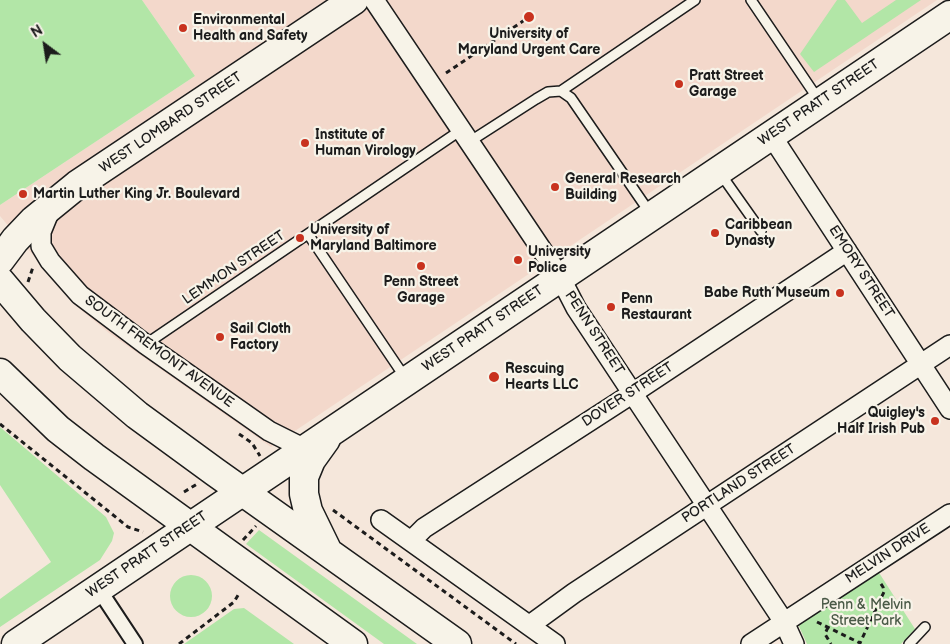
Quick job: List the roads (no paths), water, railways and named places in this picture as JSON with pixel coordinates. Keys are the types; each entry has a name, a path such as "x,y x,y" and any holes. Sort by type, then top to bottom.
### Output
{"main road":[{"name":"WEST LOMBARD STREET","path":"0,260 15,240 52,204 77,185 354,0"},
{"name":"WEST PRATT STREET","path":"16,644 950,14"},
{"path":"0,281 32,320 70,358 137,415 457,644"},
{"path":"0,373 64,434 353,644"},
{"path":"328,553 308,511 304,494 304,477 311,460 332,430"}],"street":[{"name":"PENN STREET","path":"374,0 560,277 576,308 784,622 794,644"},
{"name":"EMORY STREET","path":"771,135 950,409"},
{"name":"SOUTH FREMONT AVENUE","path":"52,204 41,232 40,241 46,256 80,294 146,344 269,431 304,448"},
{"name":"DOVER STREET","path":"411,541 424,528 633,393 847,251"},
{"name":"PORTLAND STREET","path":"530,625 574,593 950,345"},
{"name":"MELVIN DRIVE","path":"751,644 950,514"},
{"path":"380,520 555,644"},
{"path":"98,588 135,644"}],"lane":[{"name":"LEMMON STREET","path":"146,344 308,234 465,136 548,92 561,91 695,0"},
{"path":"751,0 820,102"},
{"path":"561,91 571,98 651,215"},
{"path":"718,170 761,231"},
{"path":"308,234 407,380"},
{"path":"909,644 925,627"}],"place":[{"name":"University of Maryland Urgent Care","path":"529,17"},
{"name":"Environmental Health and Safety","path":"183,28"},
{"name":"Pratt Street Garage","path":"679,84"},
{"name":"Institute of Human Virology","path":"305,143"},
{"name":"General Research Building","path":"555,187"},
{"name":"Martin Luther King Jr. Boulevard","path":"23,194"},
{"name":"Caribbean Dynasty","path":"715,233"},
{"name":"University of Maryland Baltimore","path":"300,238"},
{"name":"University Police","path":"518,260"},
{"name":"Penn Street Garage","path":"421,266"},
{"name":"Babe Ruth Museum","path":"840,293"},
{"name":"Penn Restaurant","path":"611,307"},
{"name":"Sail Cloth Factory","path":"220,337"},
{"name":"Rescuing Hearts LLC","path":"494,377"},
{"name":"Quigley's Half Irish Pub","path":"935,421"}],"park label":[{"name":"Penn & Melvin Street Park","path":"866,614"}]}
